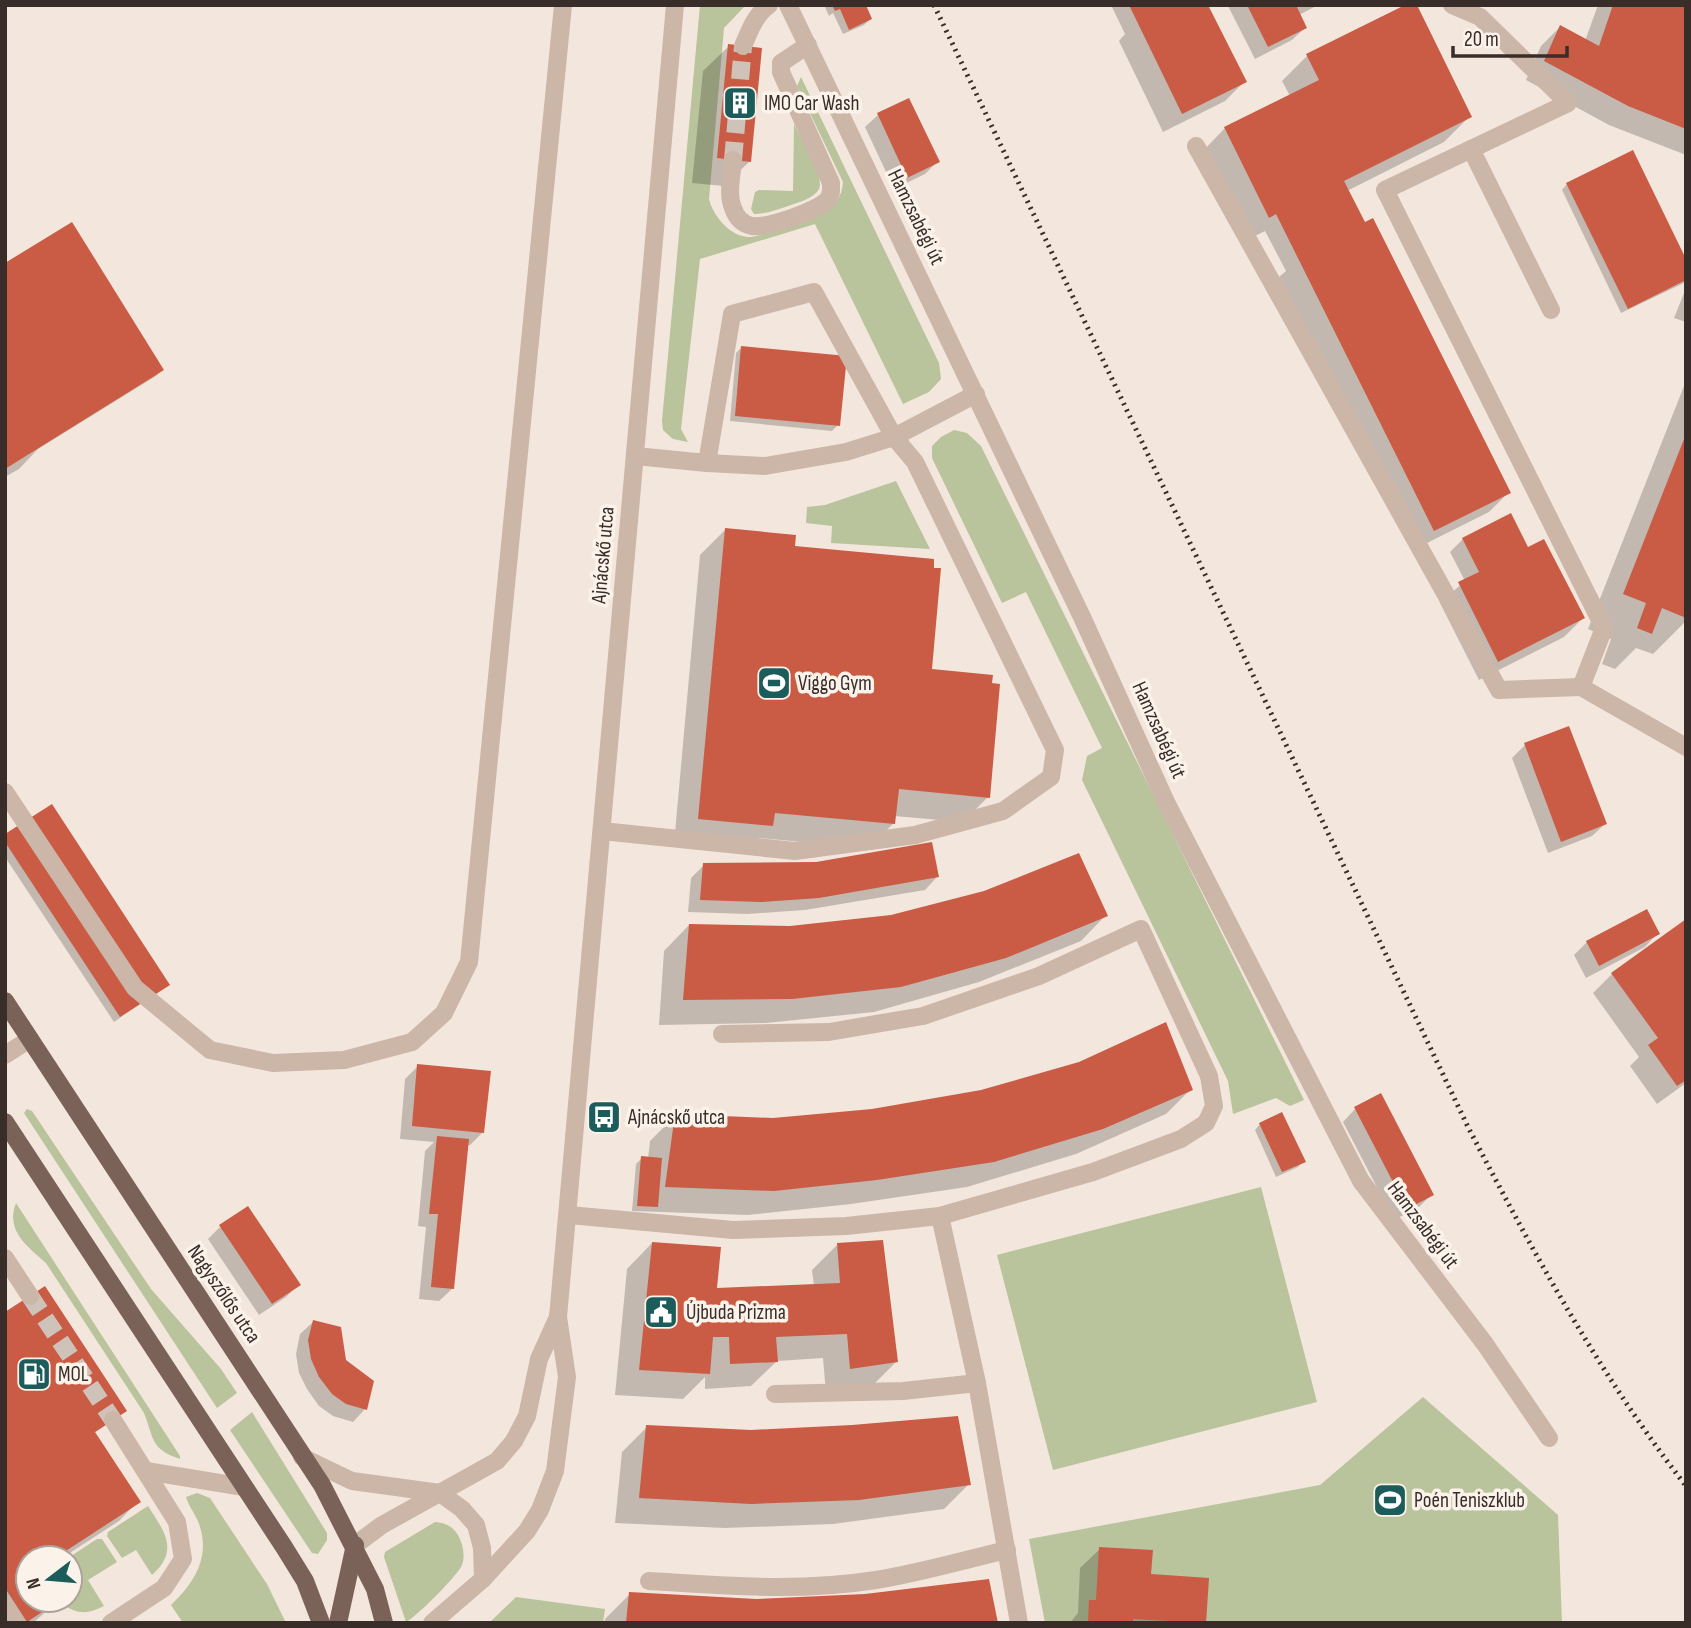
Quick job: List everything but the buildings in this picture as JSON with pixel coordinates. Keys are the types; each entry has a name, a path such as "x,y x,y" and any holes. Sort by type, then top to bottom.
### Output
{"main road":[{"name":"Nagyszőlős utca","path":"5,1001 322,1485 355,1545 375,1589 384,1623"},
{"path":"5,1122 305,1581 321,1623"},
{"path":"338,1623 355,1545"}],"street":[{"path":"5,792 135,988 210,1050 273,1063 344,1060 412,1042 444,1013 469,962 563,5"},
{"name":"Ajnácskő utca","path":"432,1623 483,1579 527,1531 540,1510 555,1471 568,1377 558,1317 675,5"},
{"path":"743,46 753,22 769,5"},
{"name":"Hamzsabégi út","path":"788,5 1082,617 1166,802 1361,1181 1485,1344 1549,1438"},
{"path":"1452,5 1480,17 1569,103 1385,190 1604,628 1581,687"},
{"path":"733,160 730,198 733,210 741,222 753,226 763,225 803,214 820,207 831,194 831,183 781,72 781,63 808,45"},
{"path":"1196,146 1499,690 1581,687 1686,747"},
{"path":"1471,149 1551,310"},
{"path":"602,831 795,851 915,835 1003,811 1051,778 1055,750 915,462 894,437 814,292 732,314 708,463"},
{"path":"635,456 765,466 846,452 894,437 976,394"},
{"path":"569,1215 733,1230 846,1226 940,1216 1093,1172 1181,1139 1206,1123 1214,1106 1209,1076 1141,929 1039,976 923,1016 830,1032 722,1034"},
{"path":"5,1055 30,1039"},
{"path":"940,1216 977,1383 1018,1623"},
{"path":"5,1258 30,1296"},
{"name":"Ajnácskő utca","path":"355,1545 382,1525 497,1461 514,1441 527,1416 539,1360 558,1317"},
{"path":"775,1394 903,1391 977,1383"},
{"path":"111,1623 164,1588 183,1559 177,1522 113,1420"},
{"path":"302,1457 352,1481 440,1493 462,1509 477,1525 482,1548 483,1579"},
{"path":"146,1471 244,1487"},
{"path":"649,1581 729,1587 835,1585 877,1580 1007,1550"},
{"path":"5,1607 16,1623"}],"green space":[{"path":"700,5 746,5 724,28 709,199 714,212 730,230 751,237 813,218 822,214 836,201 843,182 797,86 801,77 939,363 941,379 929,392 903,404 815,224 700,259 681,429 688,442 673,439 663,430"},
{"path":"794,124 815,166 819,189 802,201 754,214 751,209 755,192 793,191"},
{"path":"954,430 967,433 981,446 1304,1100 1290,1106 1276,1098 1233,1114 1228,1081 1082,780 1087,756 1102,748 1026,592 1002,603 932,458 932,446"},
{"path":"896,481 930,549 831,543 832,526 806,523 807,507 825,505"},
{"path":"27,1109 32,1111 151,1289 221,1369 237,1393 217,1408 24,1113"},
{"path":"1261,1187 1317,1402 1053,1470 997,1255"},
{"path":"16,1203 180,1459 163,1451 154,1442 144,1413 46,1263 20,1238 14,1222"},
{"name":"Poén Teniszklub","path":"1423,1397 1558,1515 1562,1623 1045,1623 1029,1539 1320,1485"},
{"path":"252,1412 327,1533 327,1540 318,1554 312,1553 230,1430"},
{"path":"197,1493 210,1498 267,1584 286,1623 183,1623 171,1605 192,1580 201,1560 203,1539 186,1497"},
{"path":"148,1506 164,1532 167,1549 161,1566 152,1575 136,1550 122,1558 107,1536 108,1532"},
{"path":"435,1522 448,1526 458,1535 463,1551 463,1563 443,1588 406,1622 384,1557 385,1552"},
{"path":"97,1539 102,1539 117,1562 88,1580 104,1606 88,1612 84,1612 84,1548"},
{"path":"516,1597 605,1609 603,1623 489,1623"}],"tunnel":[{"path":"733,160 743,46"},
{"path":"30,1296 113,1420"}],"railway":[{"path":"934,5 1468,1127 1517,1220 1596,1356 1654,1444 1686,1486"}],"place":[{"name":"IMO Car Wash","path":"740,103"},
{"name":"Viggo Gym","path":"774,683"},
{"name":"Ajnácskő utca","path":"604,1117"},
{"name":"Újbuda Prizma","path":"661,1312"},
{"name":"MOL","path":"34,1374"},
{"name":"Poén Teniszklub","path":"1390,1500"}]}
